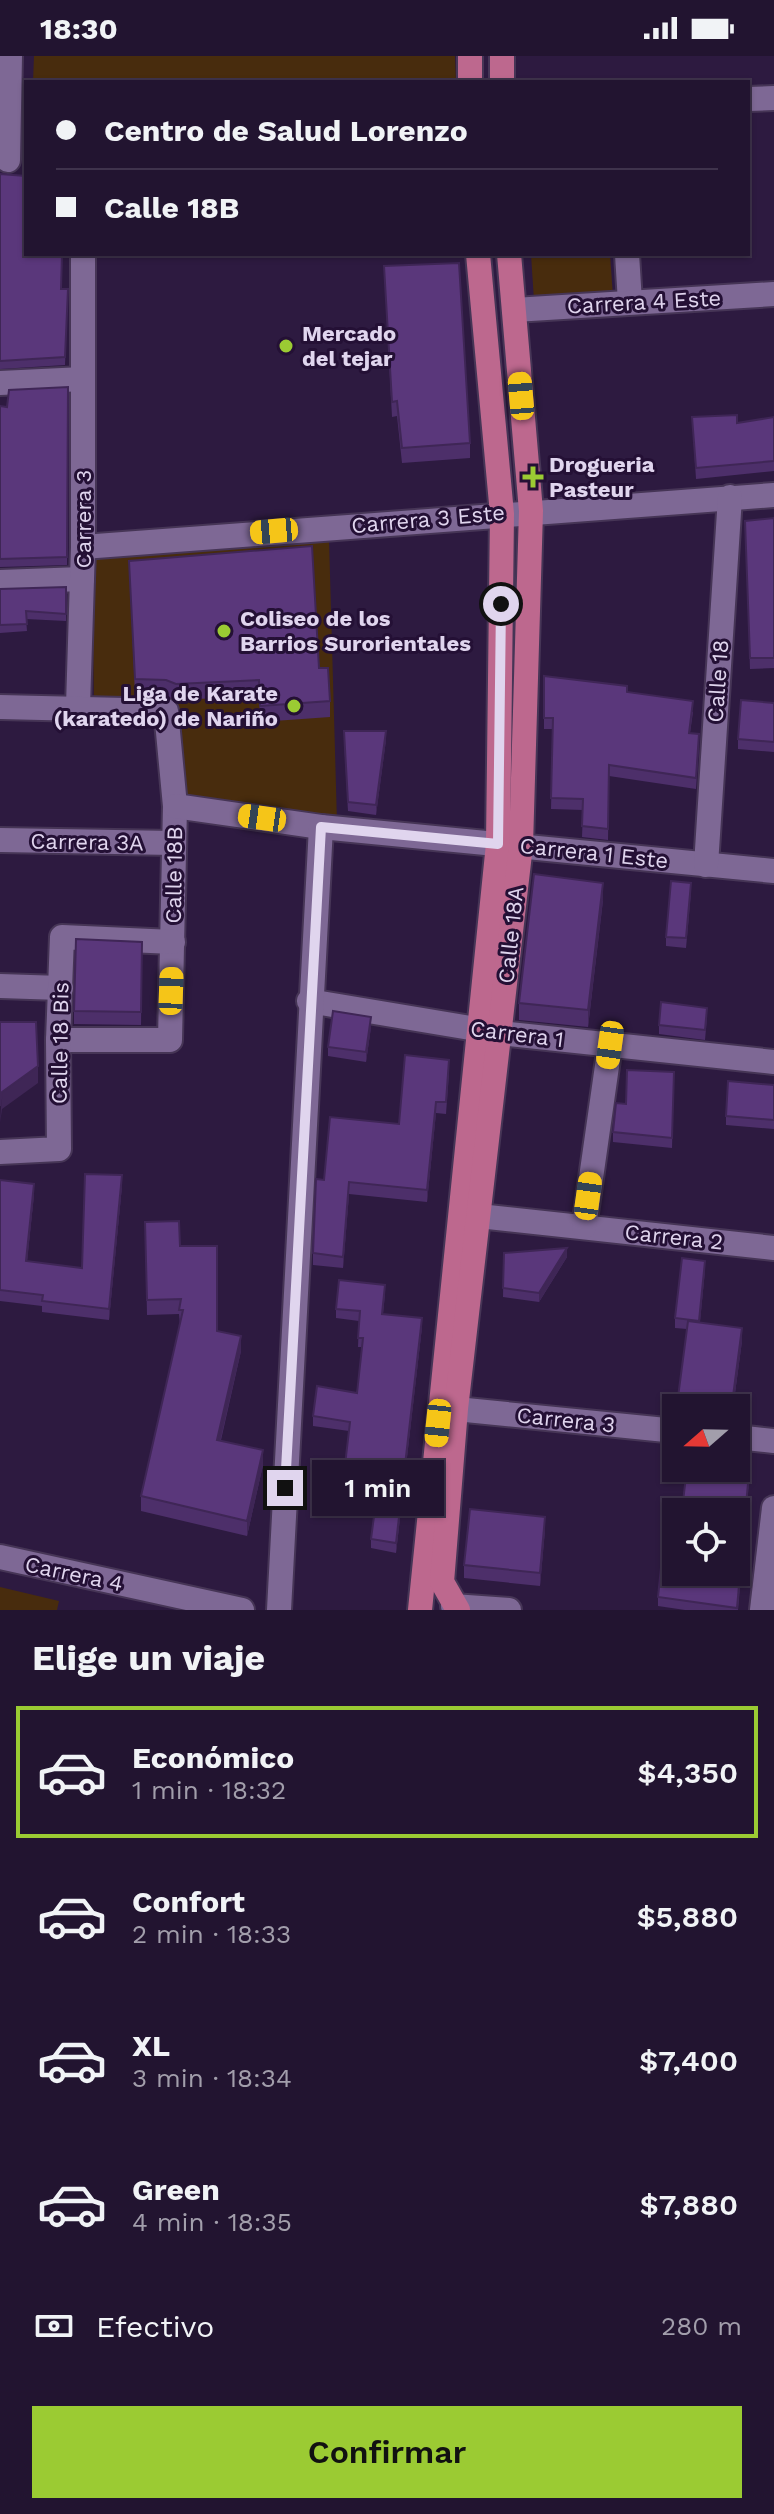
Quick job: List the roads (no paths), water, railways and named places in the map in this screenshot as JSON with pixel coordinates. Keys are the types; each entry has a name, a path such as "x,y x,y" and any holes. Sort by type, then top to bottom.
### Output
{"main road":[{"path":"470,56 470,80"},
{"path":"502,56 502,80"},
{"name":"Calle 18A","path":"478,256 502,514 510,844"},
{"name":"Calle 18A","path":"420,1610 510,844 531,511 509,256"},
{"name":"Calle 18A","path":"455,1608 442,1582 456,1409 479,1216 489,1031"}],"street":[{"path":"10,56 11,160"},
{"path":"750,99 774,98"},
{"name":"Carrera 3","path":"78,706 83,547 83,256"},
{"path":"627,256 630,302"},
{"name":"Carrera 4 Este","path":"514,310 774,294"},
{"path":"0,383 83,379"},
{"name":"Carrera 3 Este","path":"83,547 774,495"},
{"name":"Calle 18","path":"706,865 730,497"},
{"path":"0,582 82,579"},
{"path":"0,707 78,706"},
{"name":"Calle 18B","path":"58,1040 170,1040 175,806 166,711 78,706"},
{"name":"Carrera 1 Este","path":"175,806 321,827 774,871"},
{"path":"279,1610 309,1001 321,827"},
{"name":"Carrera 3A","path":"0,840 174,843"},
{"name":"Calle 18 Bis","path":"0,1152 59,1149 58,1040 62,937 173,942"},
{"path":"0,986 61,988"},
{"name":"Carrera 1","path":"309,1001 489,1031 774,1062"},
{"path":"584,1227 610,1045"},
{"name":"Carrera 2","path":"479,1216 774,1248"},
{"name":"Carrera 3","path":"456,1409 662,1430"},
{"path":"750,1438 774,1441"},
{"path":"762,1610 774,1508"},
{"name":"Carrera 4","path":"0,1557 207,1606 242,1610"},
{"path":"455,1608 509,1610"}],"place":[{"name":"Mercado del tejar","path":"286,346"},
{"name":"Drogueria Pasteur","path":"533,477"},
{"name":"Coliseo de los Barrios Surorientales","path":"224,631"},
{"name":"Liga de Karate (karatedo) de Nariño","path":"294,706"}]}
